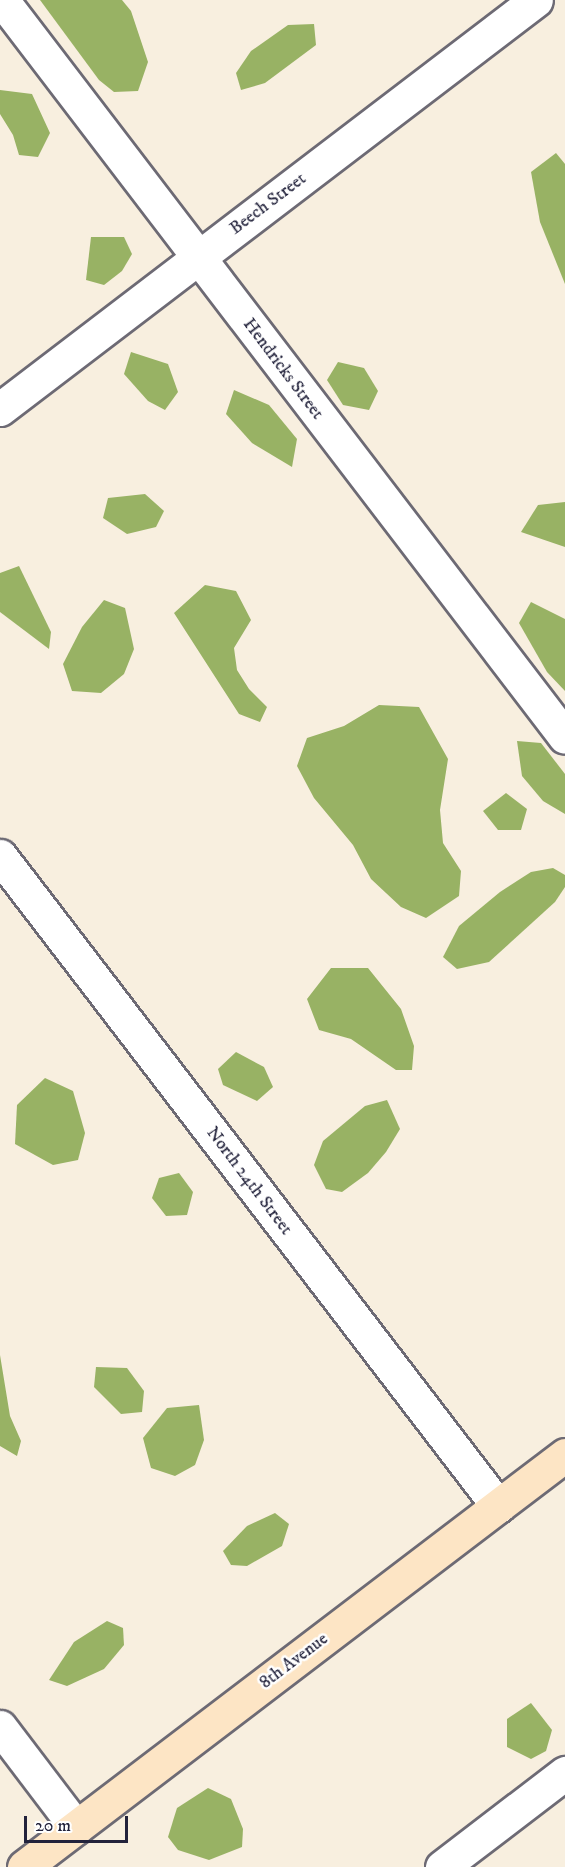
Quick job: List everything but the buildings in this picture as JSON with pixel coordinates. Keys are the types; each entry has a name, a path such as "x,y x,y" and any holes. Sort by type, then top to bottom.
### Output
{"street":[{"name":"Hendricks Street","path":"2,0 565,737"},
{"name":"Beech Street","path":"0,409 536,0"},
{"name":"North 24th Street","path":"0,856 498,1506"},
{"name":"8th Avenue","path":"24,1867 565,1455"},
{"path":"0,1727 76,1827"},
{"path":"442,1867 565,1773"}],"green space":[{"path":"40,0 122,0 131,11 148,62 138,91 114,92 99,80"},
{"path":"314,24 316,45 265,83 241,90 236,73 251,51 288,25"},
{"path":"0,90 32,94 50,133 38,157 19,155 13,135 0,114"},
{"path":"556,153 565,164 565,284 540,222 531,172"},
{"path":"91,237 124,237 132,254 122,271 104,285 86,280"},
{"path":"131,352 168,364 178,392 165,410 148,401 124,374"},
{"path":"338,362 364,368 378,391 369,410 343,405 327,380"},
{"path":"234,390 269,405 297,439 292,467 252,443 226,414"},
{"path":"145,494 164,511 156,527 127,534 103,518 108,498"},
{"path":"565,502 565,547 521,532 538,505"},
{"path":"19,566 51,632 49,649 0,612 0,573"},
{"path":"205,585 236,591 251,620 234,648 237,670 249,689 267,707 260,722 239,714 174,613"},
{"path":"104,600 125,608 134,649 124,674 101,693 72,691 63,664 82,627"},
{"path":"531,602 565,619 565,691 547,672 519,623"},
{"path":"379,705 419,707 448,759 440,810 443,843 461,871 459,896 426,918 401,907 371,879 353,845 314,798 297,766 307,738 344,726"},
{"path":"517,741 541,743 565,774 565,814 543,801 522,776"},
{"path":"506,793 527,809 521,830 498,830 483,811"},
{"path":"553,868 565,875 565,887 555,902 489,962 457,969 443,957 459,926 500,892 531,872"},
{"path":"331,968 368,968 401,1009 414,1046 412,1070 396,1070 351,1039 319,1030 307,999"},
{"path":"236,1052 264,1067 273,1087 257,1101 223,1085 218,1069"},
{"path":"45,1078 73,1091 85,1133 78,1160 53,1165 15,1144 17,1105"},
{"path":"387,1100 400,1129 386,1152 368,1173 342,1192 326,1189 314,1165 323,1141 365,1106"},
{"path":"179,1173 193,1192 187,1215 166,1216 152,1198 159,1178"},
{"path":"0,1355 10,1416 21,1441 17,1456 0,1446"},
{"path":"96,1367 127,1368 144,1391 142,1412 121,1414 94,1387"},
{"path":"199,1405 204,1440 195,1465 175,1476 151,1468 143,1438 167,1408"},
{"path":"275,1513 289,1524 282,1546 247,1566 231,1565 223,1551 247,1526"},
{"path":"107,1621 123,1628 124,1645 104,1669 67,1686 49,1680 74,1642"},
{"path":"531,1703 552,1730 546,1751 531,1759 507,1747 507,1719"},
{"path":"208,1788 231,1799 243,1829 242,1847 209,1860 178,1850 168,1837 177,1808"}]}
